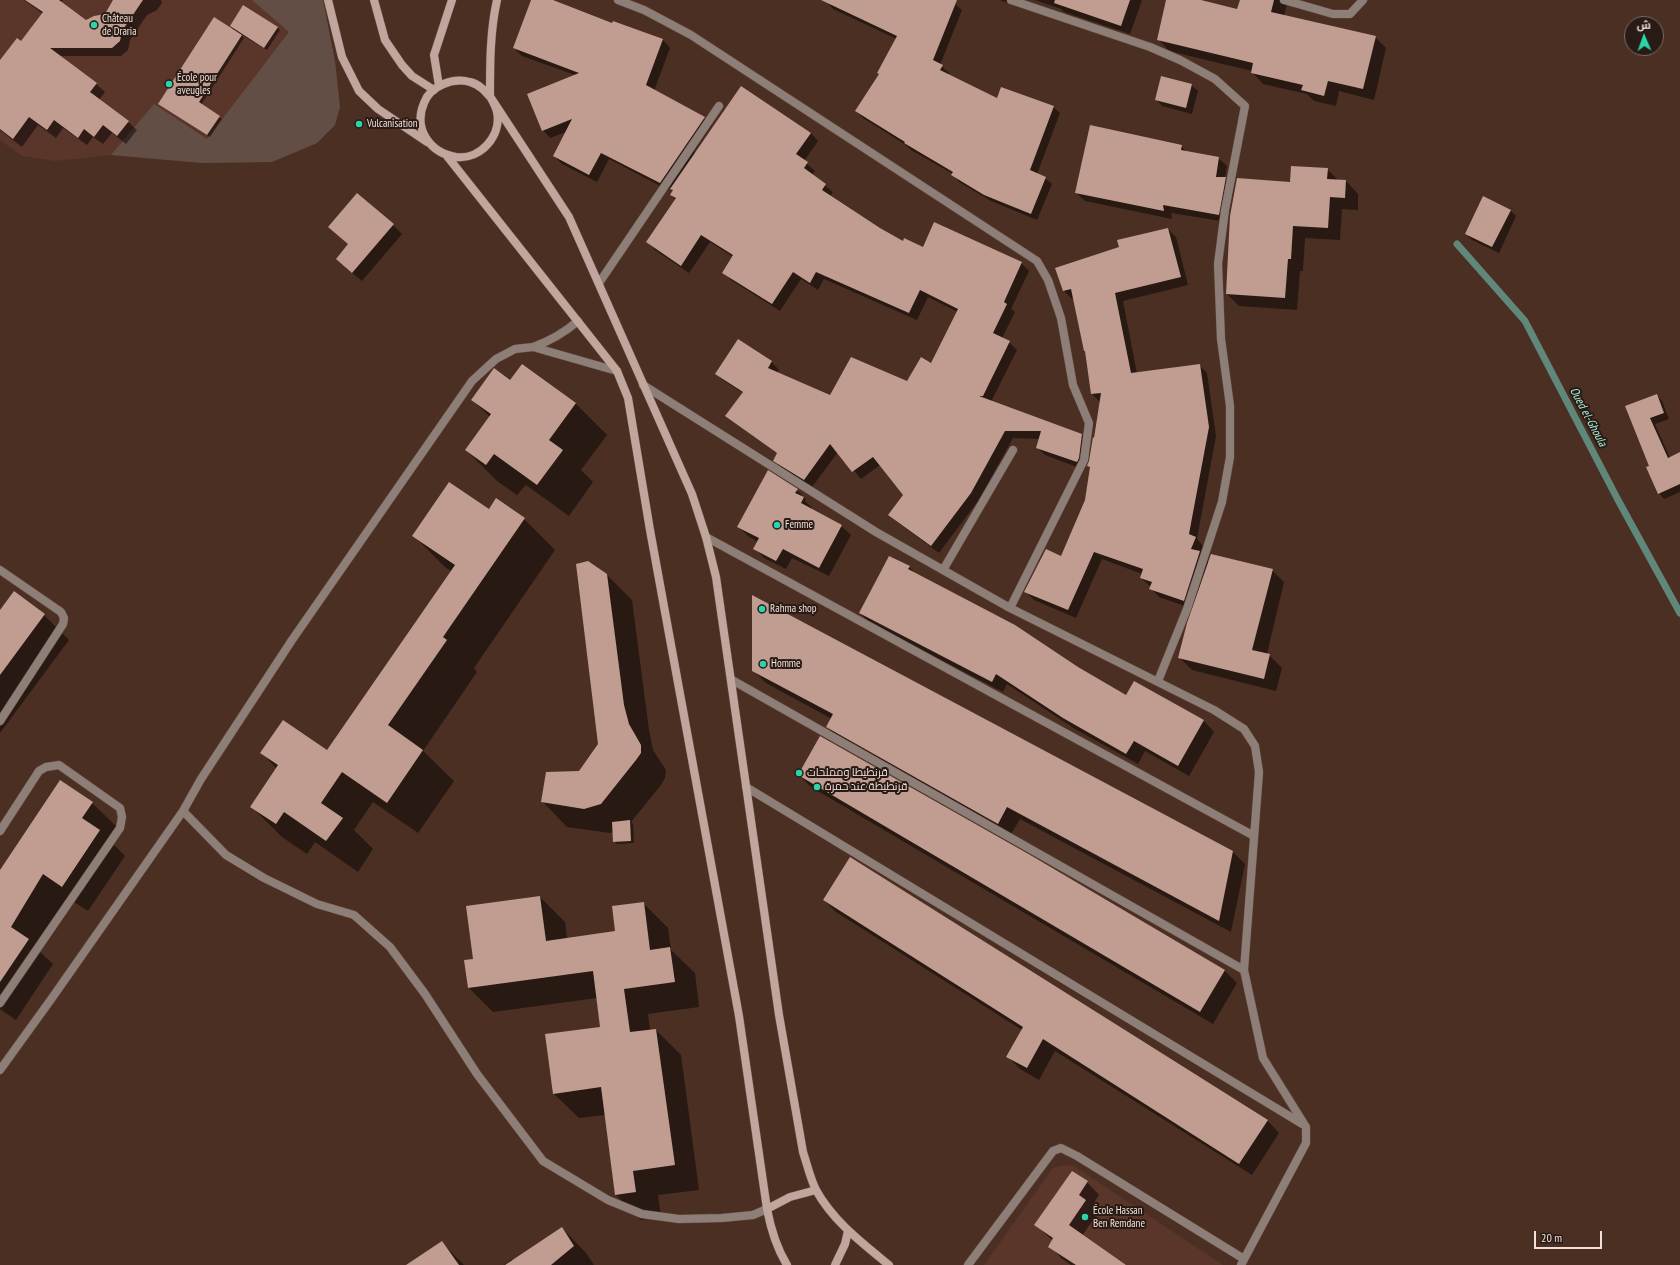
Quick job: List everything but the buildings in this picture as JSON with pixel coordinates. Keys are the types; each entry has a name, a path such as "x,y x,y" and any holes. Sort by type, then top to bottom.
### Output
{"street":[{"path":"328,0 342,57 359,91 378,109 429,143 439,152 447,156 461,157 481,151 495,134 497,126 497,113 491,97 490,65 494,13 497,0"},
{"path":"374,0 385,40 402,65 412,76 437,88"},
{"path":"437,88 434,55 452,0"},
{"path":"618,0 644,10 691,35 1037,261 1048,280 1061,318 1073,385 1089,422 1084,460 1010,608"},
{"path":"1011,0 1150,47 1180,60 1215,79 1245,106 1224,210 1218,264 1221,339 1230,406 1230,457 1222,502 1187,609 1158,681"},
{"path":"1284,0 1333,14 1350,14 1363,0"},
{"path":"429,143 423,134 420,121 424,103 437,88 449,81 470,82 482,88 491,97 569,217 692,494 706,537 716,577 780,1022 803,1152 809,1174 816,1190 848,1231 889,1265"},
{"path":"598,283 719,106"},
{"path":"447,156 617,371 628,398 653,546 738,1008 771,1232 777,1248 787,1265"},
{"path":"0,1070 183,811 201,779 292,640 472,381 496,359 515,349 533,347 546,343 562,334 578,321"},
{"path":"533,347 617,371"},
{"path":"643,385 876,532 1010,608 1214,710 1244,729 1254,746 1259,772 1244,970 1263,1058 1306,1127 1306,1143 1242,1262 1077,1156 1061,1148 1053,1151 968,1265"},
{"path":"943,570 1013,450"},
{"path":"706,537 1254,836"},
{"path":"0,570 61,612 64,618 63,624 0,721"},
{"path":"732,680 1244,970"},
{"path":"0,831 39,771 46,767 59,765 120,808 122,817 120,828 0,1003"},
{"path":"746,787 1306,1127"},
{"path":"183,811 226,855 264,878 317,904 354,915 390,947 425,994 477,1074 543,1161 608,1200 642,1214 679,1219 722,1218 753,1215 790,1197 816,1190"},
{"path":"835,1265 845,1244 848,1231"}],"shaded area":[{"name":"École pour aveugles","path":"0,0 323,0 335,61 340,107 335,125 317,143 272,162 202,163 111,155 55,161 22,156 0,140"},
{"path":"252,0 323,0 335,61 340,107 335,125 317,143 272,162 202,163 111,155 154,104 207,139 289,32"},
{"name":"École Hassan Ben Remdane","path":"1064,1165 1074,1166 1223,1265 984,1265 1053,1168"}],"waterway":[{"name":"Oued el-Ghoula","path":"1457,244 1525,321 1618,500 1680,613"}],"place":[{"name":"Château de Draria","path":"94,25"},
{"name":"École pour aveugles","path":"169,84"},
{"name":"Vulcanisation","path":"359,124"},
{"name":"Femme","path":"777,525"},
{"name":"Rahma shop","path":"762,609"},
{"name":"Homme","path":"763,664"},
{"name":"قرنطيطا ومملحات","path":"799,773"},
{"name":"قرنطيطة عند حمرة","path":"817,787"},
{"name":"École Hassan Ben Remdane","path":"1085,1217"}]}
